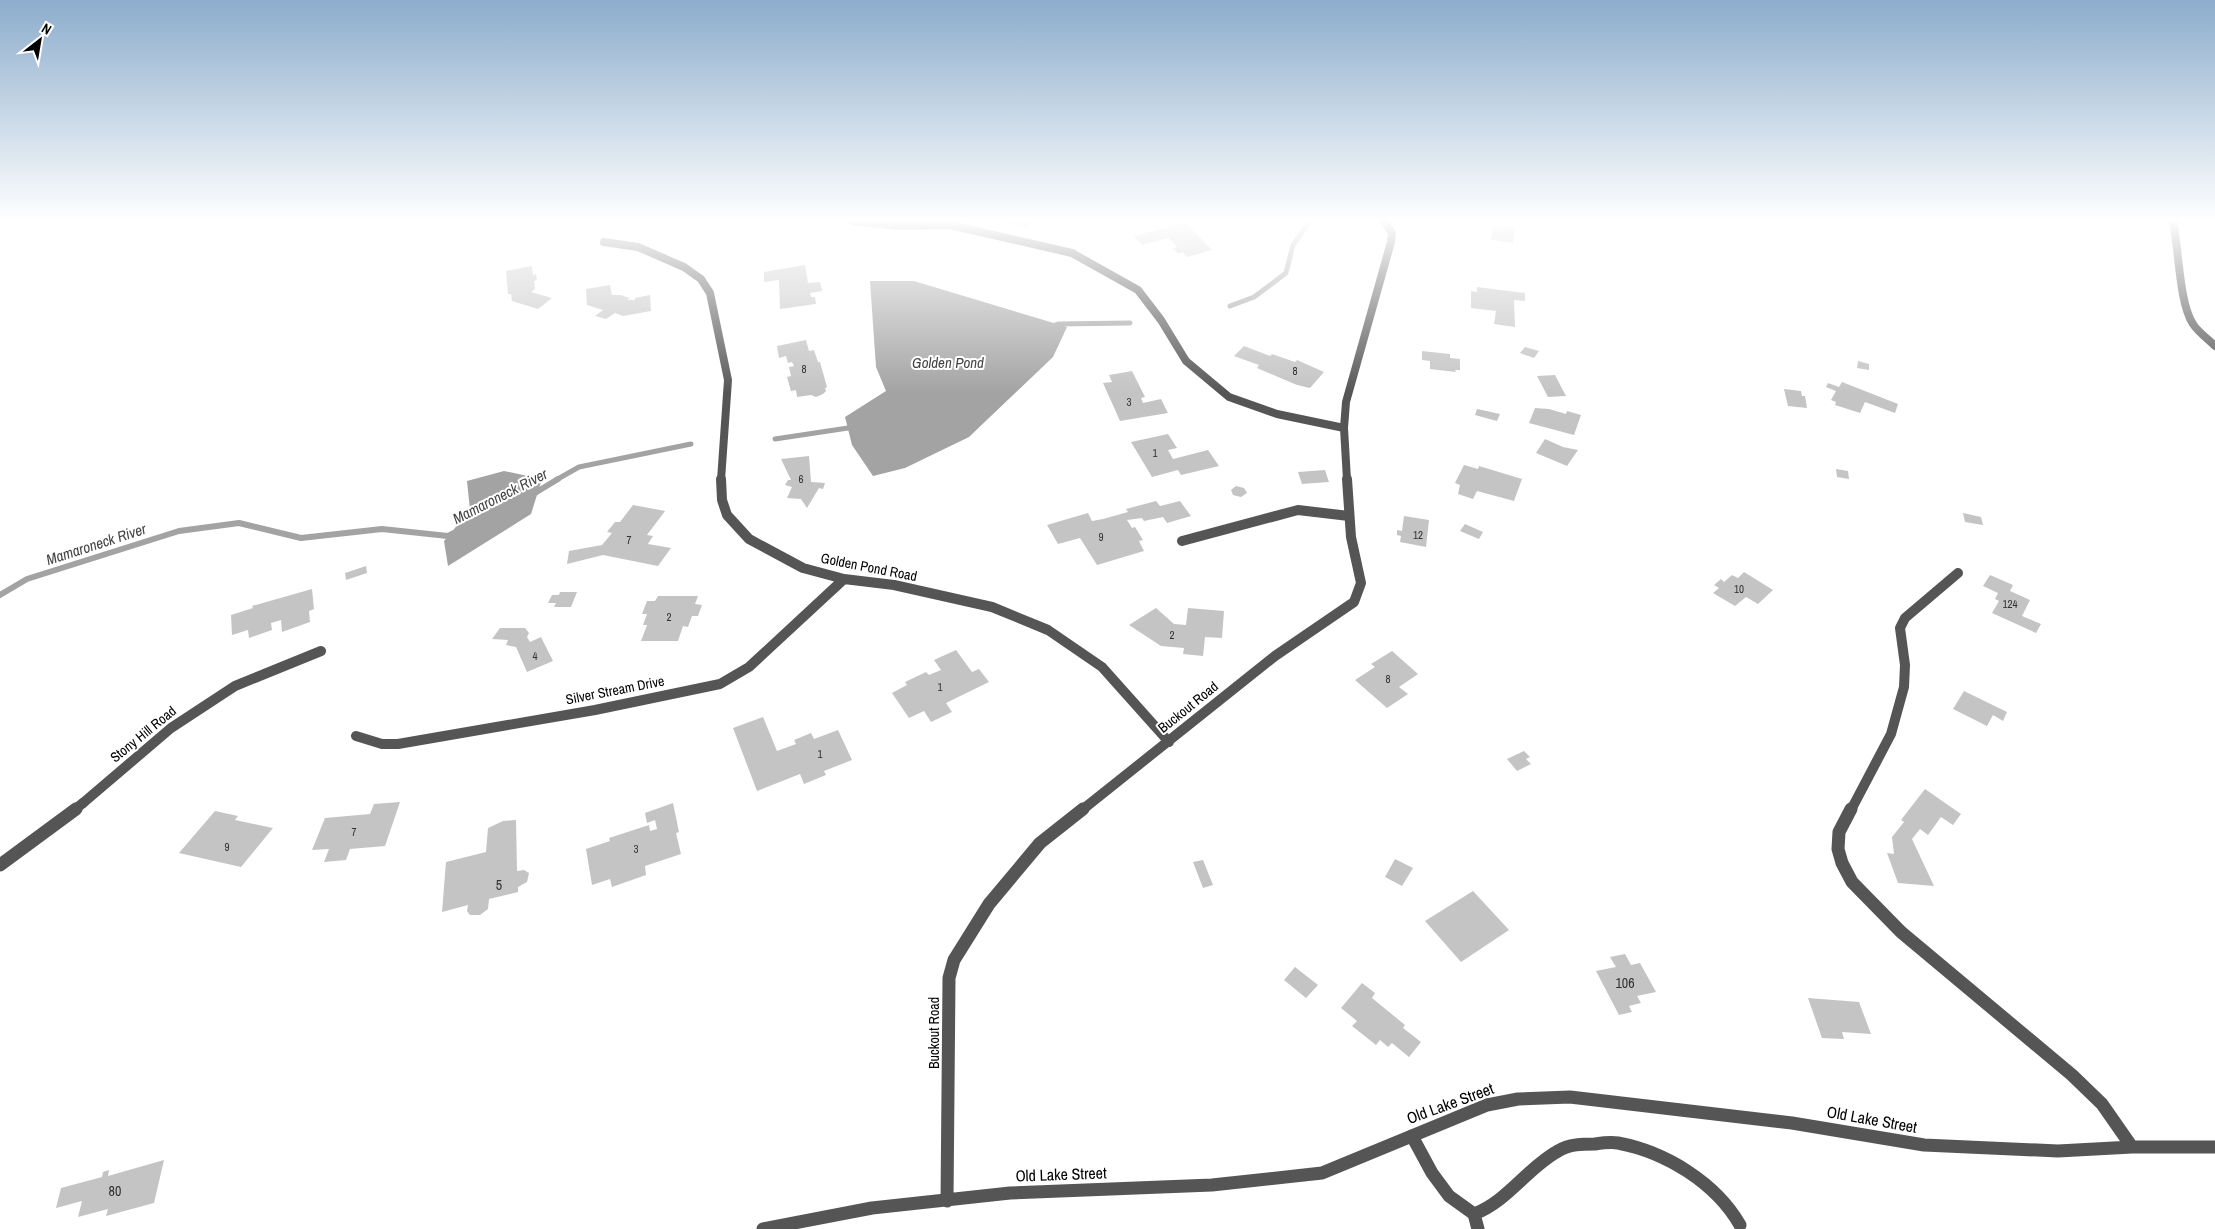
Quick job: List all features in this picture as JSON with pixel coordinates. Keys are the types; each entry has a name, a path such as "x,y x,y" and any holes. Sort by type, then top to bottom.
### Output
{"street":[{"name":"Golden Pond Road","path":"700,278 710,293 728,380 721,479 722,500 727,515 749,539 803,568 844,579 894,585 992,607 1048,630 1102,667 1169,742"},
{"path":"1117,278 1138,290 1161,320 1186,361 1229,397 1277,414 1344,428"},
{"name":"Buckout Road","path":"948,1201 949,978 954,960 989,904 1040,844 1275,656 1354,602 1361,584 1350,537 1344,428 1346,402 1381,278"},
{"path":"2181,278 2184,303 2193,324 2215,346"},
{"path":"1182,541 1298,510 1349,516"},
{"path":"1958,573 1905,618 1900,628 1905,665 1899,706 1891,734 1839,832 1838,848 1842,863 1852,882 1889,921 2072,1075 2102,1104 2132,1147"},
{"name":"Silver Stream Drive","path":"356,736 382,744 398,744 595,710 720,684 749,667 844,579"},
{"name":"Stony Hill Road","path":"0,866 83,803 171,728 235,686 321,651"},
{"name":"Old Lake Street","path":"763,1229 872,1208 1010,1193 1212,1186 1322,1173 1487,1105 1518,1099 1570,1097 1792,1122 1924,1145 2058,1151 2132,1147 2215,1147"},
{"path":"1412,1136 1432,1173 1449,1196 1474,1214 1478,1229"},
{"path":"1474,1214 1490,1208 1541,1163 1559,1150 1578,1144 1617,1143 1639,1148 1665,1158 1696,1176 1731,1209 1740,1225"}],"water":[{"name":"Golden Pond","path":"870,281 914,281 1067,327 1053,357 969,437 905,468 873,476 852,445 845,417 886,391 876,367"},
{"path":"504,471 542,479 531,514 448,566 444,541 470,510 467,481"}],"building":[{"path":"507,278 537,278 534,281 535,289 531,292 552,298 538,309 512,301 511,294 508,294"},
{"path":"764,278 807,278 808,283 820,282 822,291 810,293 811,297 815,297 816,304 780,309 779,280 764,282"},
{"path":"610,285 612,295 630,298 627,300 635,300 635,298 650,295 651,311 623,316 615,313 606,319 595,316 603,310 587,305 586,289"},
{"path":"1477,287 1525,293 1525,301 1514,300 1515,327 1494,324 1496,311 1471,308 1471,291 1477,292"},
{"path":"806,340 809,351 814,350 818,362 820,362 827,387 823,394 816,397 811,395 797,397 796,390 791,391 787,377 791,376 789,367 794,366 792,362 788,363 786,356 779,358 777,346"},
{"path":"1244,346 1270,356 1272,354 1295,362 1297,360 1324,372 1310,388 1297,385 1257,368 1259,365 1234,356"},
{"path":"1525,347 1539,351 1534,358 1520,353"},
{"path":"1422,351 1450,354 1450,358 1460,359 1460,370 1455,370 1456,372 1430,369 1430,361 1422,360"},
{"path":"1858,361 1869,364 1869,370 1857,368"},
{"path":"1132,371 1145,397 1141,398 1143,403 1161,399 1168,413 1120,421 1103,383 1112,382 1109,375"},
{"path":"1555,375 1566,396 1548,397 1537,376"},
{"path":"1842,382 1898,404 1895,413 1865,402 1860,413 1835,405 1836,402 1831,400 1836,391 1826,387 1828,383 1839,387"},
{"path":"1784,389 1801,391 1802,396 1805,396 1807,408 1788,406"},
{"path":"1535,408 1549,409 1566,414 1567,411 1581,415 1574,435 1529,423"},
{"path":"1477,409 1500,414 1497,421 1475,415"},
{"path":"1168,434 1177,448 1168,450 1173,459 1208,450 1219,466 1181,475 1178,470 1152,477 1131,442"},
{"path":"1545,439 1563,447 1578,450 1567,466 1536,453"},
{"path":"809,456 811,482 825,483 823,489 819,488 807,508 801,499 787,498 792,487 785,485 788,480 791,480 781,459"},
{"path":"1464,465 1478,469 1479,466 1522,479 1514,501 1477,491 1473,499 1458,494 1460,485 1455,483"},
{"path":"1836,469 1848,471 1849,479 1837,477"},
{"path":"1325,470 1329,482 1302,484 1298,472"},
{"path":"1236,486 1244,488 1247,493 1241,497 1233,495 1231,490"},
{"path":"1156,501 1160,506 1180,501 1191,516 1167,523 1163,517 1144,521 1142,518 1127,520 1132,528 1135,527 1143,540 1139,541 1144,551 1097,565 1080,538 1058,544 1047,525 1088,513 1092,521 1103,519 1128,512 1126,509"},
{"path":"633,505 665,511 647,535 653,536 648,544 671,548 658,566 603,555 567,564 569,551 602,545 612,533 607,532 615,522 620,522"},
{"path":"1963,513 1981,517 1983,525 1965,522"},
{"path":"1404,516 1429,520 1426,547 1400,542 1401,536 1397,535 1397,530 1402,531"},
{"path":"1465,524 1483,532 1479,539 1460,531"},
{"path":"366,566 367,573 346,580 345,573"},
{"path":"1744,572 1773,590 1758,604 1746,597 1735,606 1713,593 1719,588 1714,585 1721,579 1724,582 1732,575 1738,578"},
{"path":"1990,575 2013,585 2010,591 2030,600 2022,616 2041,624 2036,633 1992,613 1999,601 1995,599 1998,593 1983,586"},
{"path":"312,589 314,609 309,611 310,622 282,632 281,620 271,623 272,630 249,638 248,630 232,635 231,615 253,608 252,606"},
{"path":"560,592 577,592 571,607 554,607 556,603 548,603 552,595 559,595"},
{"path":"658,596 698,596 695,604 702,605 698,616 692,616 688,627 683,626 678,641 641,641 647,625 643,625 647,614 642,614 647,601 655,601"},
{"path":"1156,608 1174,624 1186,625 1188,608 1224,611 1222,638 1205,637 1203,656 1183,654 1184,648 1161,646 1129,625"},
{"path":"500,628 525,628 529,633 527,637 530,642 541,637 553,661 527,672 516,647 506,645 508,640 492,639"},
{"path":"956,650 972,672 979,669 989,682 946,703 952,712 931,722 924,711 909,718 892,693 907,685 905,682 926,672 929,675 941,670 934,660"},
{"path":"1392,651 1418,674 1399,687 1408,694 1387,708 1355,680 1375,667 1371,664"},
{"path":"1964,691 2007,712 2003,721 1993,715 1987,726 1953,709"},
{"path":"763,717 777,751 796,744 794,740 811,733 814,739 838,730 852,760 824,771 826,775 804,784 800,774 757,791 733,728"},
{"path":"1524,751 1530,757 1526,759 1531,764 1517,771 1507,759"},
{"path":"1925,789 1961,814 1953,825 1941,817 1928,835 1920,829 1912,839 1934,886 1898,883 1887,853 1894,854 1892,837 1904,822 1901,820"},
{"path":"400,802 385,846 350,849 346,860 324,862 329,849 312,850 325,818 370,814 374,804"},
{"path":"673,803 679,832 676,833 681,854 645,866 646,875 612,887 610,879 592,885 586,849 610,841 609,838 649,825 650,831 657,829 655,820 647,823 645,813"},
{"path":"215,811 238,816 235,820 273,828 241,867 179,853"},
{"path":"516,820 517,871 524,870 529,873 527,882 518,887 518,892 489,899 488,909 480,915 470,915 467,911 468,905 442,912 446,862 486,852 488,828 503,821"},
{"path":"1395,859 1413,868 1402,886 1385,877"},
{"path":"1203,860 1213,885 1203,888 1193,862"},
{"path":"1473,891 1509,930 1461,962 1425,921"},
{"path":"1625,954 1631,965 1640,963 1656,992 1637,996 1641,1003 1629,1006 1632,1012 1619,1015 1596,971 1616,967 1610,957"},
{"path":"1295,967 1318,985 1306,998 1284,980"},
{"path":"1362,983 1375,993 1372,998 1405,1025 1403,1028 1421,1042 1409,1057 1392,1043 1388,1047 1380,1040 1376,1045 1352,1026 1357,1021 1341,1008"},
{"path":"1808,998 1859,1002 1871,1034 1842,1032 1844,1039 1822,1038"},
{"path":"164,1160 154,1203 106,1216 108,1209 78,1217 82,1201 56,1208 61,1188 102,1177 103,1172 109,1170 108,1176"}],"waterway":[{"path":"1230,306 1254,297 1279,278"},
{"path":"1052,326 1058,324 1130,323"},
{"path":"775,439 848,428 855,424"},
{"name":"Mamaroneck River","path":"556,480 579,467 691,444"},
{"name":"Mamaroneck River","path":"530,496 558,479"},
{"name":"Mamaroneck River","path":"0,595 27,579 179,531 239,523 301,538 382,529 448,536 454,533"}]}
